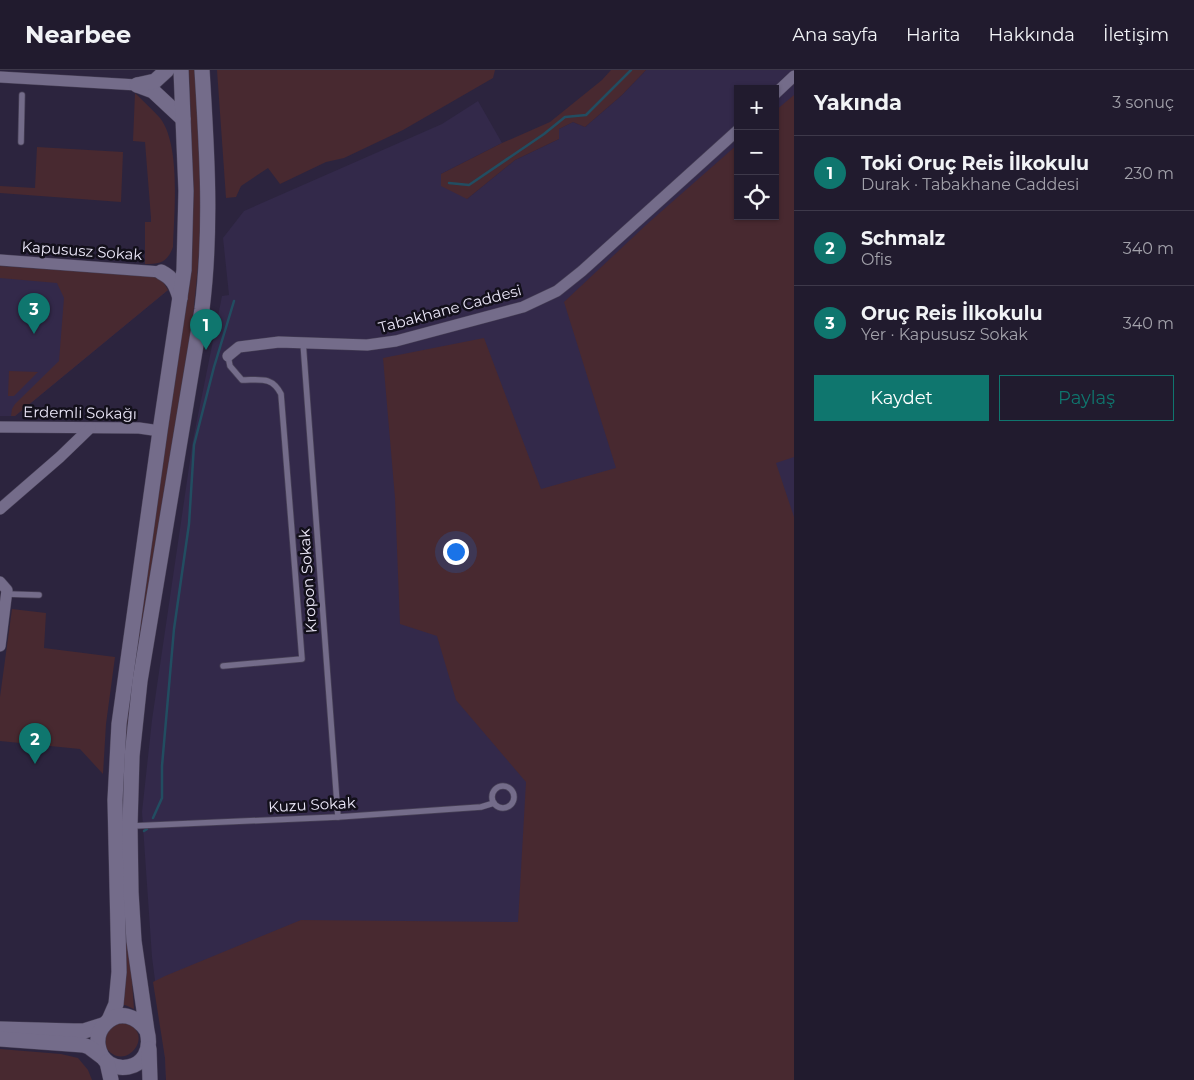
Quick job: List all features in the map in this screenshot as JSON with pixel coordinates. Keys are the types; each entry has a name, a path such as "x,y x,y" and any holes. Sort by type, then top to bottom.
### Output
{"main road":[{"path":"137,85 155,81 167,70"},
{"path":"110,1080 104,1059 98,1048 97,1040 99,1032 116,1004 119,972 115,800 119,724 184,270 186,191 181,70"},
{"path":"150,1080 149,1040 134,940 130,892 132,756 139,691 206,277 208,170 202,70"},
{"path":"137,85 153,91 183,119"},
{"path":"180,298 170,278 161,272 171,267 184,252"},
{"path":"0,1029 84,1031 118,1016 126,1016 135,1018 147,1031"},
{"path":"0,1039 83,1045 90,1047 114,1066 123,1068 132,1067 139,1063 149,1048"}],"street":[{"path":"779,90 794,76"},
{"path":"0,77 137,85"},
{"name":"Tabakhane Caddesi","path":"228,356 239,348 279,342 367,345 396,341 523,307 557,291 582,271 734,134"},
{"name":"Kapususz Sokak","path":"0,260 161,272"},
{"name":"Erdemli Sokağı","path":"0,427 140,428 160,431"},
{"path":"0,509 90,428"},
{"path":"0,582 7,590 0,646"}],"lane":[{"path":"21,142 22,95"},
{"name":"Kropon Sokak","path":"303,342 338,817"},
{"path":"223,666 302,659 282,394 277,386 265,380 242,380 230,366 228,356"},
{"path":"6,594 39,595"},
{"name":"Kuzu Sokak","path":"130,826 338,817 481,807 494,803"}],"shaded area":[{"path":"189,70 195,70 200,163 201,219 198,268 193,317 128,718 124,765 124,822 121,822 122,765 134,655 192,261 193,187"},
{"path":"217,70 495,70 493,78 403,130 344,158 326,162 280,184 268,168 241,186 236,197 226,198"},
{"path":"611,70 646,70 622,95 585,127 573,122 559,129 559,139 515,160 467,199 441,186 441,174 502,143 550,122 602,80"},
{"path":"646,70 794,70 794,1080 166,1080 152,957 142,812 152,720 193,440 222,296 229,295 223,238 244,211 442,124 478,101 502,143 441,174 467,199 515,160 559,139 559,129 573,122 585,127 622,95"},
{"path":"135,93 160,118 167,130 174,162 173,247 162,262 155,264 145,264 145,222 151,222 151,218 145,142 133,141"},
{"path":"794,95 794,457 776,463 794,517 794,1080 166,1080 165,1058 153,982 165,976 301,920 518,922 526,782 456,700 437,636 400,624 395,498 383,358 484,338 541,489 616,468 564,302 646,225 734,148 734,220 779,220 779,108"},
{"path":"37,147 123,152 121,202 0,193 0,186 35,188"},
{"path":"0,266 168,290 15,416 0,416"},
{"path":"0,266 160,277 168,290 15,416 11,416 15,404 59,361 64,298 57,283 0,278"},
{"path":"9,371 38,372 14,396 8,396"},
{"path":"12,609 46,613 44,648 115,657 106,724 103,774 80,749 0,741 0,697"},
{"path":"124,873 134,1009 125,1005 116,1005"},
{"path":"121,1022 129,1024 138,1033 139,1040 137,1046 126,1056 112,1054 105,1046 106,1029"},
{"path":"0,1049 61,1054 78,1058 88,1070 92,1080 0,1080"}],"waterway":[{"path":"449,183 469,185 544,134 565,117 586,115 631,70"},
{"path":"153,818 162,798 162,766 174,629 189,524 194,445 214,367 234,301"}],"place":[{"name":"Oruç Reis İlkokulu","path":"34,334"},
{"name":"Toki Oruç Reis İlkokulu","path":"206,350"},
{"name":"Schmalz","path":"35,764"}]}
